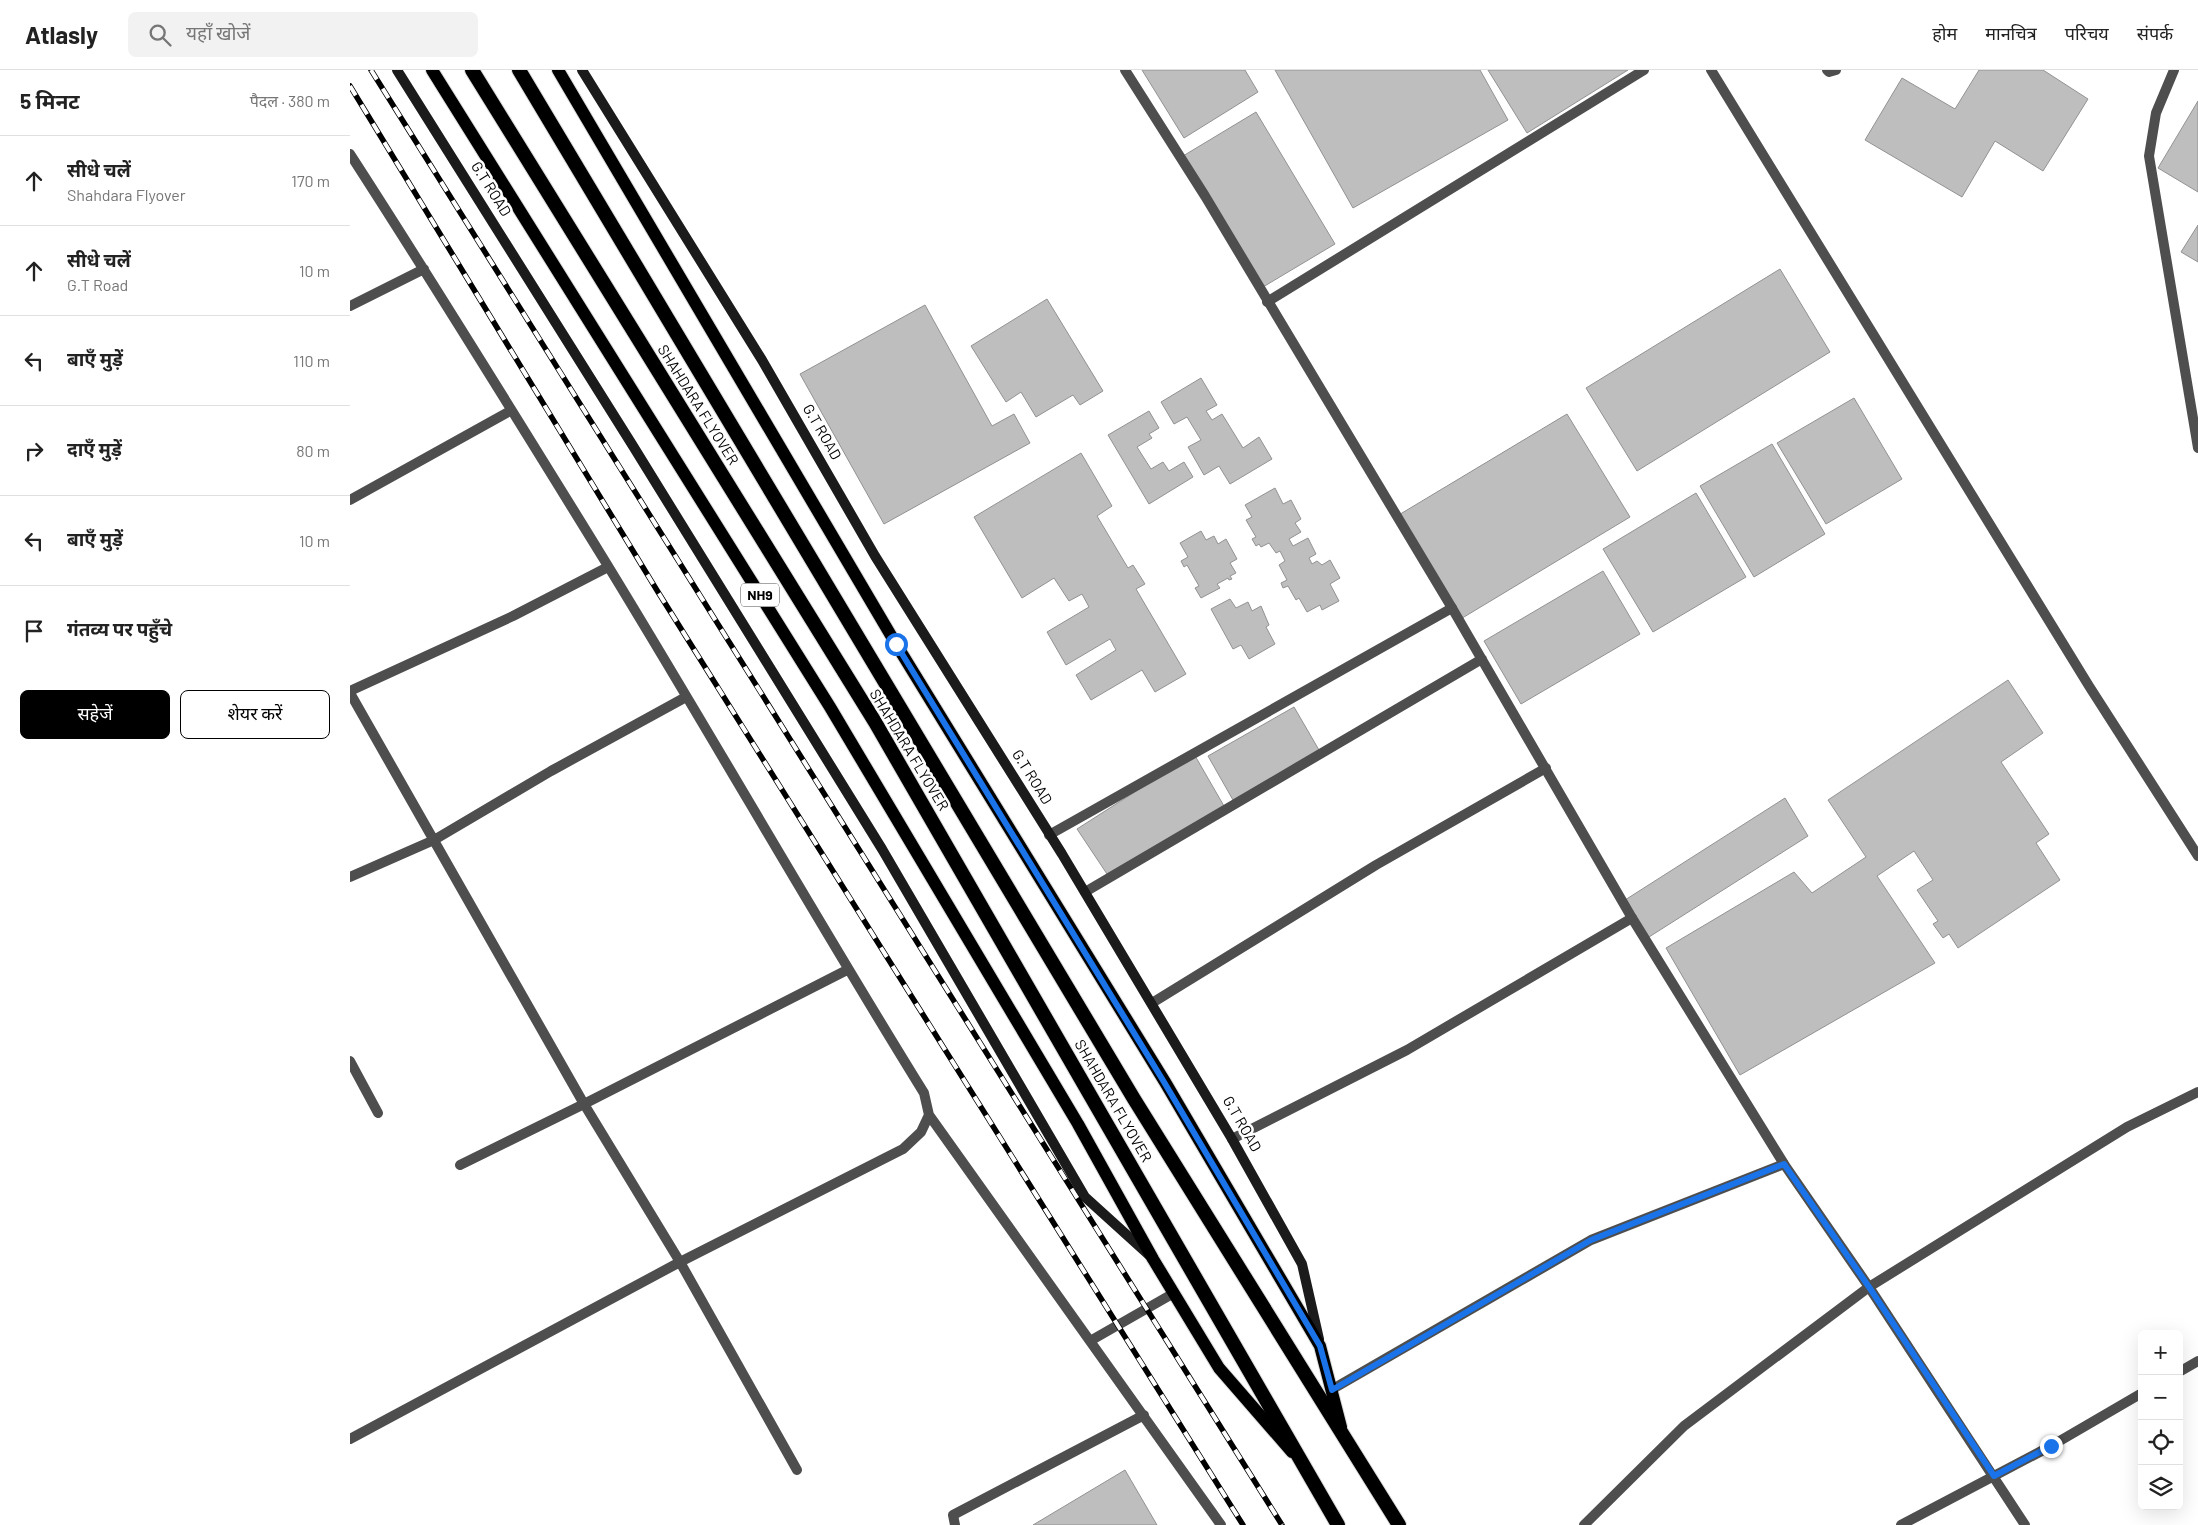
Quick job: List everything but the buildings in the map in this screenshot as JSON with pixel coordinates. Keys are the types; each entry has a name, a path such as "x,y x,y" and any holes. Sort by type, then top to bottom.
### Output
{"highway":[{"name":"SHAHDARA FLYOVER","path":"472,70 869,714 1103,1114 1298,1459"},
{"name":"SHAHDARA FLYOVER","path":"519,70 1134,1099 1344,1438"},
{"name":"G.T ROAD","path":"1344,1438 1399,1525"},
{"path":"1298,1459 1338,1525"}],"main road":[{"name":"G.T ROAD","path":"397,70 633,446 882,849 1085,1197 1153,1259"},
{"name":"NH9","path":"432,70 830,707 1078,1124 1153,1259"},
{"path":"558,70 896,644 1164,1082 1320,1346"},
{"name":"G.T ROAD","path":"582,70 762,360 876,556 1152,1003 1232,1139 1302,1264 1320,1346 1344,1438"},
{"path":"1153,1259 1219,1368 1298,1459"}],"street":[{"path":"1125,70 1205,196 1452,608 1632,918 1784,1164 1869,1287 1994,1476 2024,1525"},
{"path":"1267,302 1644,70"},
{"path":"1711,70 2089,686 2198,856"},
{"path":"1828,70 1829,72 1836,70"},
{"path":"2169,72 2156,113 2149,156 2198,448"},
{"path":"350,154 424,269 686,696 847,970 924,1094 929,1115 1221,1525"},
{"path":"350,306 424,269"},
{"path":"350,500 510,411"},
{"path":"608,567 513,616 350,692 584,1104 680,1262 797,1470"},
{"path":"1049,835 1452,608"},
{"path":"1085,892 1482,659"},
{"path":"350,877 434,840 686,696"},
{"path":"1152,1003 1376,865 1546,768"},
{"path":"1232,1139 1407,1050 1632,918"},
{"path":"460,1164 584,1104 847,970"},
{"path":"350,1061 378,1113"},
{"path":"1584,1525 1684,1426 1869,1287 2127,1127 2198,1092"},
{"path":"350,1439 680,1262 903,1150 921,1132 929,1115"},
{"path":"1332,1390 1591,1240 1784,1164"},
{"path":"1090,1341 1174,1293"},
{"path":"2183,1370 2198,1361"},
{"path":"1902,1525 2138,1395"},
{"path":"955,1525 954,1515 1144,1416"}],"railway":[{"path":"371,70 1282,1525"},
{"path":"350,86 658,592 1243,1525"}],"route":[{"path":"896,644 1164,1082 1320,1346 1332,1390 1591,1240 1784,1164 1869,1287 1994,1476 2051,1446"}]}
